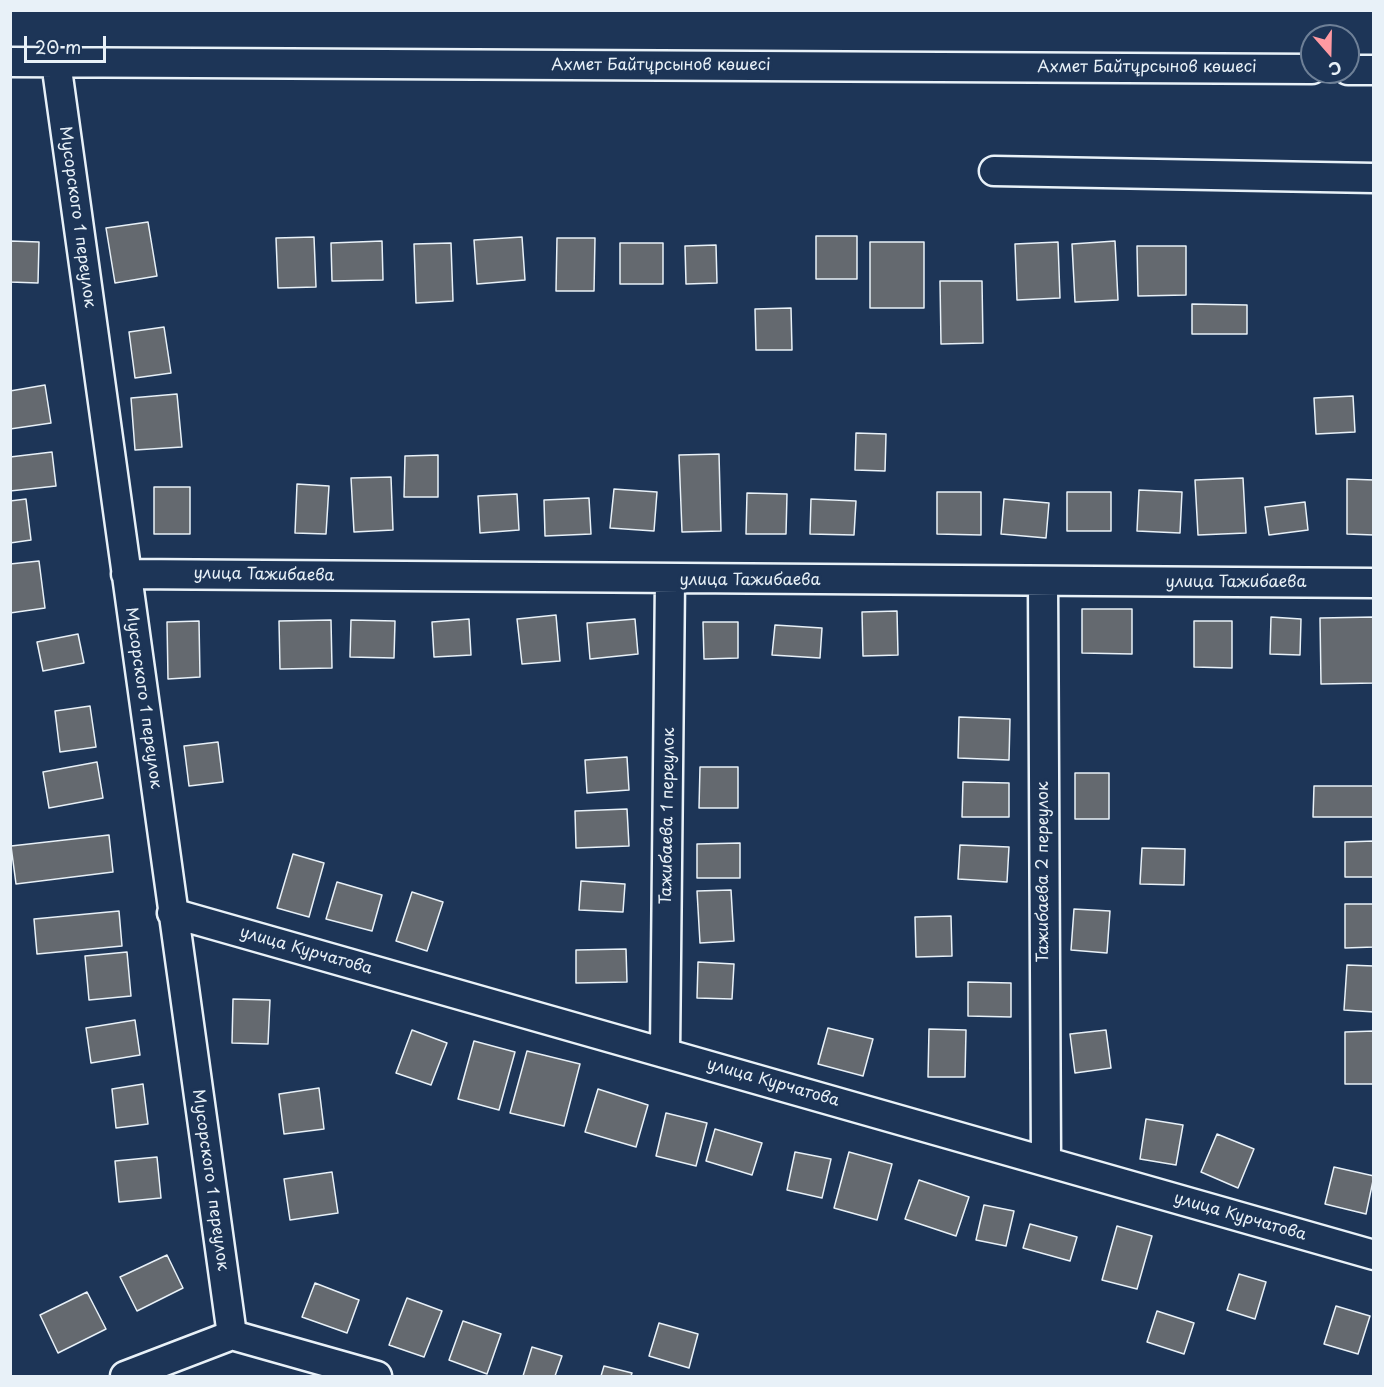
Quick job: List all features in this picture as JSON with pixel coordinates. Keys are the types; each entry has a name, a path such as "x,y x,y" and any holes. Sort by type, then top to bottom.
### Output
{"street":[{"name":"Ахмет Байтұрсынов көшесі","path":"10,62 1300,69"},
{"name":"Мусорского 1 переулок","path":"56,62 232,1335"},
{"path":"994,171 1374,178"},
{"name":"улица Тажибаева","path":"126,574 1043,583 1374,583"},
{"name":"Тажибаева 1 переулок","path":"665,1052 670,580"},
{"name":"Тажибаева 2 переулок","path":"1043,583 1046,1161"},
{"name":"улица Курчатова","path":"172,913 1374,1255"},
{"path":"125,1377 232,1335 376,1377"}],"building":[{"path":"148,222 157,276 115,283 106,228"},
{"path":"816,236 857,236 857,279 816,279"},
{"path":"314,237 316,287 278,288 276,238"},
{"path":"522,237 525,280 477,284 474,240"},
{"path":"557,238 595,238 594,291 556,291"},
{"path":"10,241 39,242 38,283 10,282"},
{"path":"382,241 383,280 332,281 331,243"},
{"path":"1115,241 1118,300 1075,302 1072,244"},
{"path":"870,242 924,242 924,308 870,308"},
{"path":"1058,242 1060,298 1017,300 1015,244"},
{"path":"451,243 453,301 416,303 414,244"},
{"path":"620,243 663,243 663,284 620,284"},
{"path":"716,245 717,283 686,284 685,246"},
{"path":"1137,246 1186,246 1186,295 1138,296"},
{"path":"940,281 982,281 983,343 941,344"},
{"path":"1192,304 1247,305 1247,334 1192,334"},
{"path":"791,308 792,350 756,350 755,309"},
{"path":"164,327 171,373 135,378 129,332"},
{"path":"45,385 51,423 10,429 10,391"},
{"path":"177,394 182,447 135,450 131,398"},
{"path":"1353,396 1355,432 1316,434 1314,398"},
{"path":"856,433 886,434 885,471 855,470"},
{"path":"52,452 56,486 10,491 10,457"},
{"path":"719,454 721,531 682,532 679,455"},
{"path":"438,455 438,497 404,497 405,456"},
{"path":"391,477 393,530 354,532 351,478"},
{"path":"1243,478 1246,533 1198,535 1195,480"},
{"path":"1347,479 1374,480 1374,535 1347,534"},
{"path":"297,484 329,486 326,534 295,533"},
{"path":"154,487 190,487 190,534 154,534"},
{"path":"614,489 657,492 654,531 610,528"},
{"path":"1139,490 1182,492 1180,533 1137,531"},
{"path":"937,492 981,492 981,535 937,534"},
{"path":"1067,492 1111,492 1111,531 1067,531"},
{"path":"747,493 787,494 786,534 746,534"},
{"path":"517,494 519,530 480,533 478,496"},
{"path":"589,498 591,534 545,536 544,500"},
{"path":"26,499 31,540 10,543 10,501"},
{"path":"811,499 856,501 854,535 810,534"},
{"path":"1004,499 1049,503 1046,538 1001,534"},
{"path":"1305,502 1308,530 1269,535 1265,507"},
{"path":"39,561 45,608 10,613 10,564"},
{"path":"1082,609 1132,609 1132,654 1082,653"},
{"path":"897,611 898,655 863,656 862,612"},
{"path":"556,615 560,661 522,664 517,619"},
{"path":"1271,617 1301,619 1300,655 1270,654"},
{"path":"1374,617 1374,683 1321,684 1320,618"},
{"path":"469,619 471,655 434,657 432,622"},
{"path":"635,619 638,654 590,659 587,623"},
{"path":"331,620 332,668 280,669 279,621"},
{"path":"351,620 395,621 394,658 350,657"},
{"path":"199,621 200,677 168,679 167,622"},
{"path":"1194,621 1232,621 1232,668 1194,667"},
{"path":"703,622 738,622 738,658 704,659"},
{"path":"775,625 822,628 820,658 772,655"},
{"path":"78,634 84,663 43,671 37,642"},
{"path":"90,706 96,747 60,752 55,711"},
{"path":"959,717 1010,719 1009,760 958,758"},
{"path":"218,742 223,782 189,786 184,746"},
{"path":"627,757 629,790 587,793 585,760"},
{"path":"97,762 103,798 49,808 43,772"},
{"path":"700,767 738,767 738,808 699,808"},
{"path":"1075,773 1109,773 1109,819 1075,819"},
{"path":"963,782 1009,783 1009,817 962,817"},
{"path":"1314,786 1374,786 1374,817 1313,817"},
{"path":"627,809 629,846 576,848 575,811"},
{"path":"109,835 113,872 16,884 11,846"},
{"path":"1374,841 1374,877 1345,877 1345,842"},
{"path":"740,843 740,878 697,878 697,844"},
{"path":"960,845 1009,847 1007,882 958,879"},
{"path":"1142,848 1185,849 1184,885 1140,884"},
{"path":"293,854 324,863 309,917 277,908"},
{"path":"581,881 625,884 623,912 579,910"},
{"path":"337,882 382,895 372,931 326,919"},
{"path":"731,890 734,941 700,943 697,891"},
{"path":"412,892 443,902 427,951 396,941"},
{"path":"1345,904 1374,904 1374,947 1345,948"},
{"path":"1074,909 1110,911 1107,953 1071,950"},
{"path":"119,911 122,946 37,954 34,919"},
{"path":"951,916 952,956 916,957 915,917"},
{"path":"626,949 627,982 576,983 576,950"},
{"path":"127,952 131,996 89,1000 85,956"},
{"path":"698,962 734,964 732,999 697,998"},
{"path":"1347,965 1374,966 1374,1012 1344,1010"},
{"path":"968,982 1011,983 1011,1017 968,1016"},
{"path":"233,999 270,1000 268,1044 232,1043"},
{"path":"135,1020 140,1055 91,1063 86,1028"},
{"path":"828,1028 873,1039 863,1076 818,1064"},
{"path":"929,1029 966,1030 965,1077 928,1077"},
{"path":"412,1030 447,1043 431,1085 396,1073"},
{"path":"1106,1030 1111,1068 1075,1073 1070,1034"},
{"path":"1374,1031 1374,1084 1345,1084 1345,1032"},
{"path":"474,1041 515,1052 499,1110 458,1099"},
{"path":"527,1051 580,1064 564,1126 510,1113"},
{"path":"143,1084 148,1124 116,1128 112,1089"},
{"path":"319,1088 324,1129 284,1134 279,1094"},
{"path":"598,1089 648,1105 636,1147 585,1132"},
{"path":"666,1113 707,1123 696,1166 656,1156"},
{"path":"1146,1119 1183,1125 1176,1165 1140,1159"},
{"path":"715,1129 762,1143 752,1175 706,1161"},
{"path":"1217,1134 1254,1149 1238,1188 1201,1172"},
{"path":"795,1152 831,1159 822,1198 787,1190"},
{"path":"849,1152 892,1164 877,1220 834,1208"},
{"path":"157,1157 161,1198 119,1202 115,1161"},
{"path":"1334,1167 1374,1176 1366,1214 1325,1204"},
{"path":"332,1172 338,1213 290,1220 284,1179"},
{"path":"919,1180 969,1197 956,1236 905,1219"},
{"path":"984,1205 1014,1211 1006,1246 976,1240"},
{"path":"1030,1224 1077,1237 1070,1261 1023,1248"},
{"path":"1117,1226 1152,1236 1137,1289 1102,1280"},
{"path":"167,1255 183,1288 137,1311 120,1277"},
{"path":"1239,1274 1266,1282 1255,1319 1227,1310"},
{"path":"315,1283 359,1300 347,1333 302,1317"},
{"path":"87,1292 106,1329 58,1353 40,1315"},
{"path":"407,1298 442,1311 424,1357 389,1345"},
{"path":"1336,1306 1370,1316 1358,1354 1324,1344"},
{"path":"1157,1311 1194,1323 1184,1354 1147,1342"},
{"path":"463,1321 501,1334 487,1374 449,1360"},
{"path":"659,1323 698,1334 689,1368 649,1356"},
{"path":"532,1347 562,1356 555,1376 523,1376"},
{"path":"604,1366 632,1373 631,1376 601,1376"}]}
